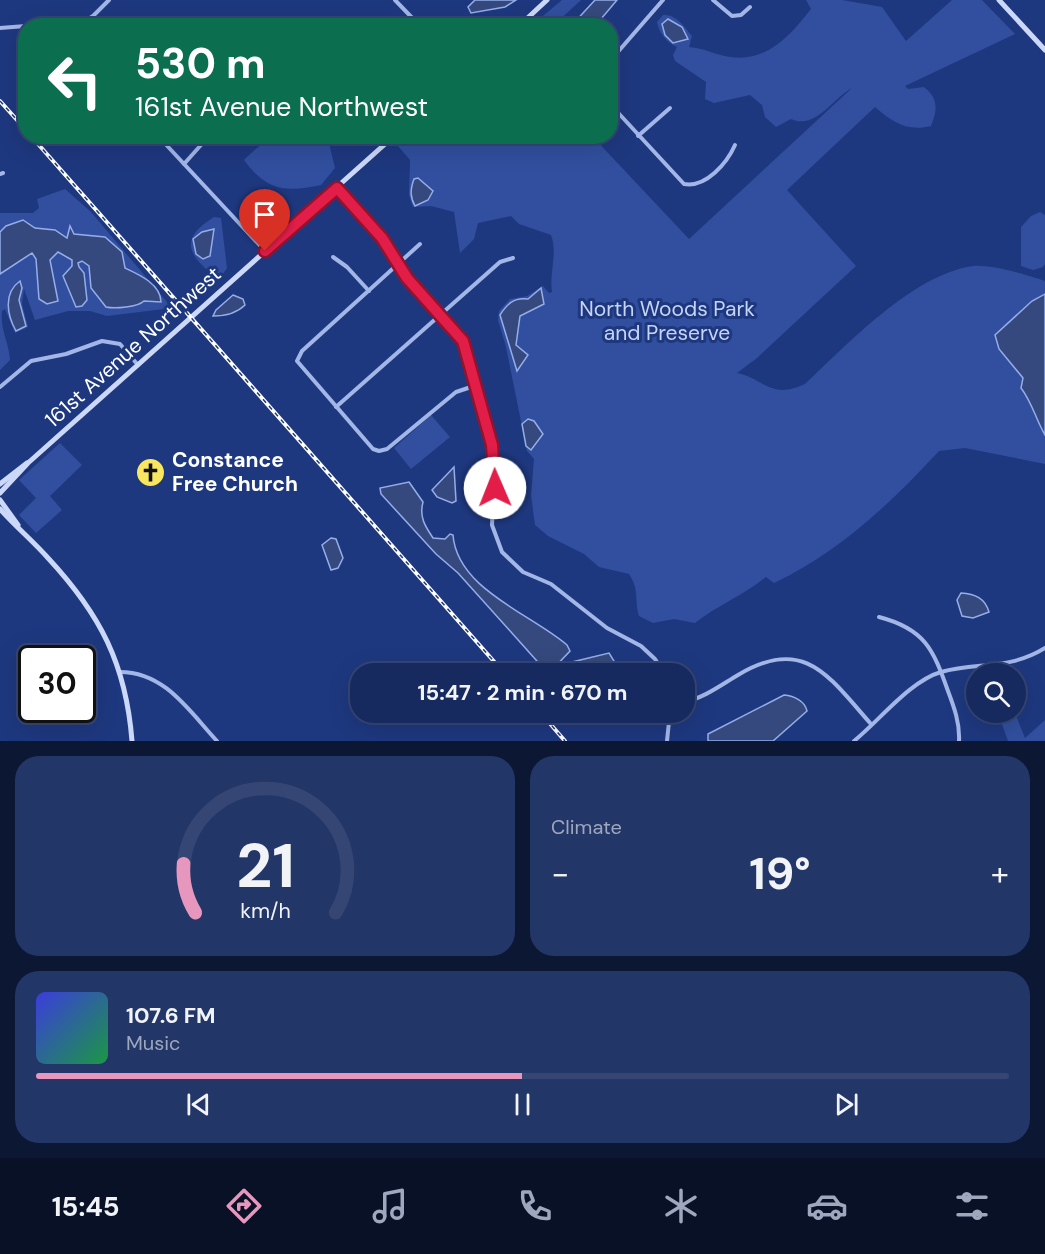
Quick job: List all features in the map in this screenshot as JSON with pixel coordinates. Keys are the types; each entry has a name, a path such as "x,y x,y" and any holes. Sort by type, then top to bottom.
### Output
{"main road":[{"path":"528,18 547,0"},
{"path":"999,0 1045,50"},
{"name":"161st Avenue Northwest","path":"0,484 138,365 385,144"},
{"name":"161st Avenue Northwest","path":"0,493 28,462"},
{"path":"0,500 13,515 18,526"},
{"path":"0,509 18,526 89,607 107,638 120,672 130,715 132,741"}],"street":[{"path":"89,18 109,0"},
{"path":"618,52 663,0"},
{"path":"713,0 726,13 735,17 750,7"},
{"path":"398,1 413,18"},
{"path":"0,28 18,27"},
{"path":"638,136 670,108"},
{"path":"618,114 679,181 689,185 700,184 706,179 727,159 735,145"},
{"path":"165,144 265,251"},
{"path":"184,164 202,144"},
{"path":"337,188 382,238 398,264 463,341 492,445 495,466 492,525 501,552 523,572 551,584 607,628 640,646 657,663"},
{"path":"420,244 297,358 303,371 373,449 379,451 387,449 456,392 477,385"},
{"path":"333,257 347,267 369,291"},
{"path":"336,407 500,262 513,258"},
{"path":"0,387 31,361 66,354 102,341 114,341 126,350 138,365"},
{"path":"879,617 894,621 919,635 934,652 956,712 959,741"},
{"path":"854,741 927,678 941,672 1008,664 1045,648"},
{"path":"695,698 758,664 782,658 803,661 819,670 872,724"},
{"path":"120,672 145,674 164,686 217,741"},
{"path":"667,741 669,723"}],"green space":[{"path":"562,0 581,0 562,18 540,18"},
{"name":"North Woods Park and Preserve","path":"806,0 842,0 882,7 906,41 952,0 982,0 1015,34 905,86 908,89 924,87 932,95 936,109 931,126 907,127 875,107 787,190 856,266 757,358 737,373 775,389 793,388 805,384 882,313 927,283 950,272 980,266 999,268 1029,276 1045,281 1045,464 965,448 939,451 863,525 798,571 774,583 766,577 695,623 674,619 653,623 639,616 636,590 629,574 599,567 584,554 548,536 535,525 531,495 534,459 527,451 506,347 498,320 499,311 510,299 527,296 543,286 549,293 552,292 554,249 551,235 519,224 511,216 478,223 474,239 460,253 454,212 431,206 413,207 409,195 410,160 398,146 400,144 600,144 689,239 852,88 816,117 800,121 791,119 776,127 765,117 762,105 750,95 714,103 705,99 706,82 675,61 673,55 677,47 664,37 657,22 663,15 672,16 692,36 689,47 743,58 755,56 777,45 811,9"},
{"path":"264,144 329,144 335,168 321,185 297,189 277,187 260,178 244,160"},
{"path":"65,189 91,212 172,308 107,316 90,311 68,311 35,320 24,289 22,304 28,327 15,333 5,309 2,311 2,324 10,360 0,370 0,213 33,213 39,208 37,199"},
{"path":"1040,212 1045,215 1045,264 1033,270 1021,266 1021,227 1031,216"},
{"path":"214,217 221,218 227,268 222,275 216,277 198,261 191,246 196,232"},
{"path":"431,415 450,437 411,469 394,448"},
{"path":"60,443 82,465 50,496 62,510 36,533 19,515 36,498 19,480"},
{"path":"1045,720 1045,741 1008,741 1002,723 1019,723 1025,738"}],"shaded area":[{"path":"475,0 516,0 505,7 471,13 468,7"},
{"path":"595,0 617,0 602,18 578,18"},
{"path":"668,19 682,27 688,39 673,43 665,35 662,24"},
{"path":"418,178 433,191 428,200 415,206 411,190 414,179"},
{"path":"23,220 35,228 55,230 67,238 70,226 74,234 105,237 122,252 125,268 153,285 161,302 144,301 126,307 106,307 91,288 89,266 82,261 78,263 84,273 87,300 82,306 76,307 63,276 72,266 72,260 58,252 50,260 58,301 47,304 39,299 36,259 32,253 0,274 0,232 6,226"},
{"path":"214,229 210,256 203,259 196,254 193,239 202,232"},
{"path":"20,281 22,288 19,300 26,326 16,331 10,318 8,304 11,292"},
{"path":"541,288 544,304 520,316 516,345 528,355 517,371 500,315 511,302 528,299"},
{"path":"1045,294 1045,435 1021,388 1023,378 999,349 995,335 1032,301"},
{"path":"233,295 243,299 245,305 230,314 213,316 216,310"},
{"path":"528,419 534,421 543,434 531,450 526,446 522,424"},
{"path":"454,467 456,501 452,503 437,497 432,490"},
{"path":"409,482 423,502 422,517 433,538 445,539 450,534 453,535 458,554 467,571 481,585 567,645 570,651 559,663 539,663 458,573 436,554 381,494 380,488"},
{"path":"331,538 336,539 343,558 338,568 331,570 322,545"},
{"path":"961,593 979,598 985,603 989,612 973,618 962,616 957,600"},
{"path":"609,653 614,661 613,663 568,663"},
{"path":"784,695 804,704 807,711 773,741 708,741 708,734"}],"railway":[{"path":"0,101 18,121"},
{"path":"38,144 495,663"},
{"path":"549,723 565,741"}],"place":[{"name":"Constance Free Church","path":"151,472"}],"route":[{"path":"265,251 337,188 382,238 407,278 460,335 470,360 492,445 495,488"}]}
